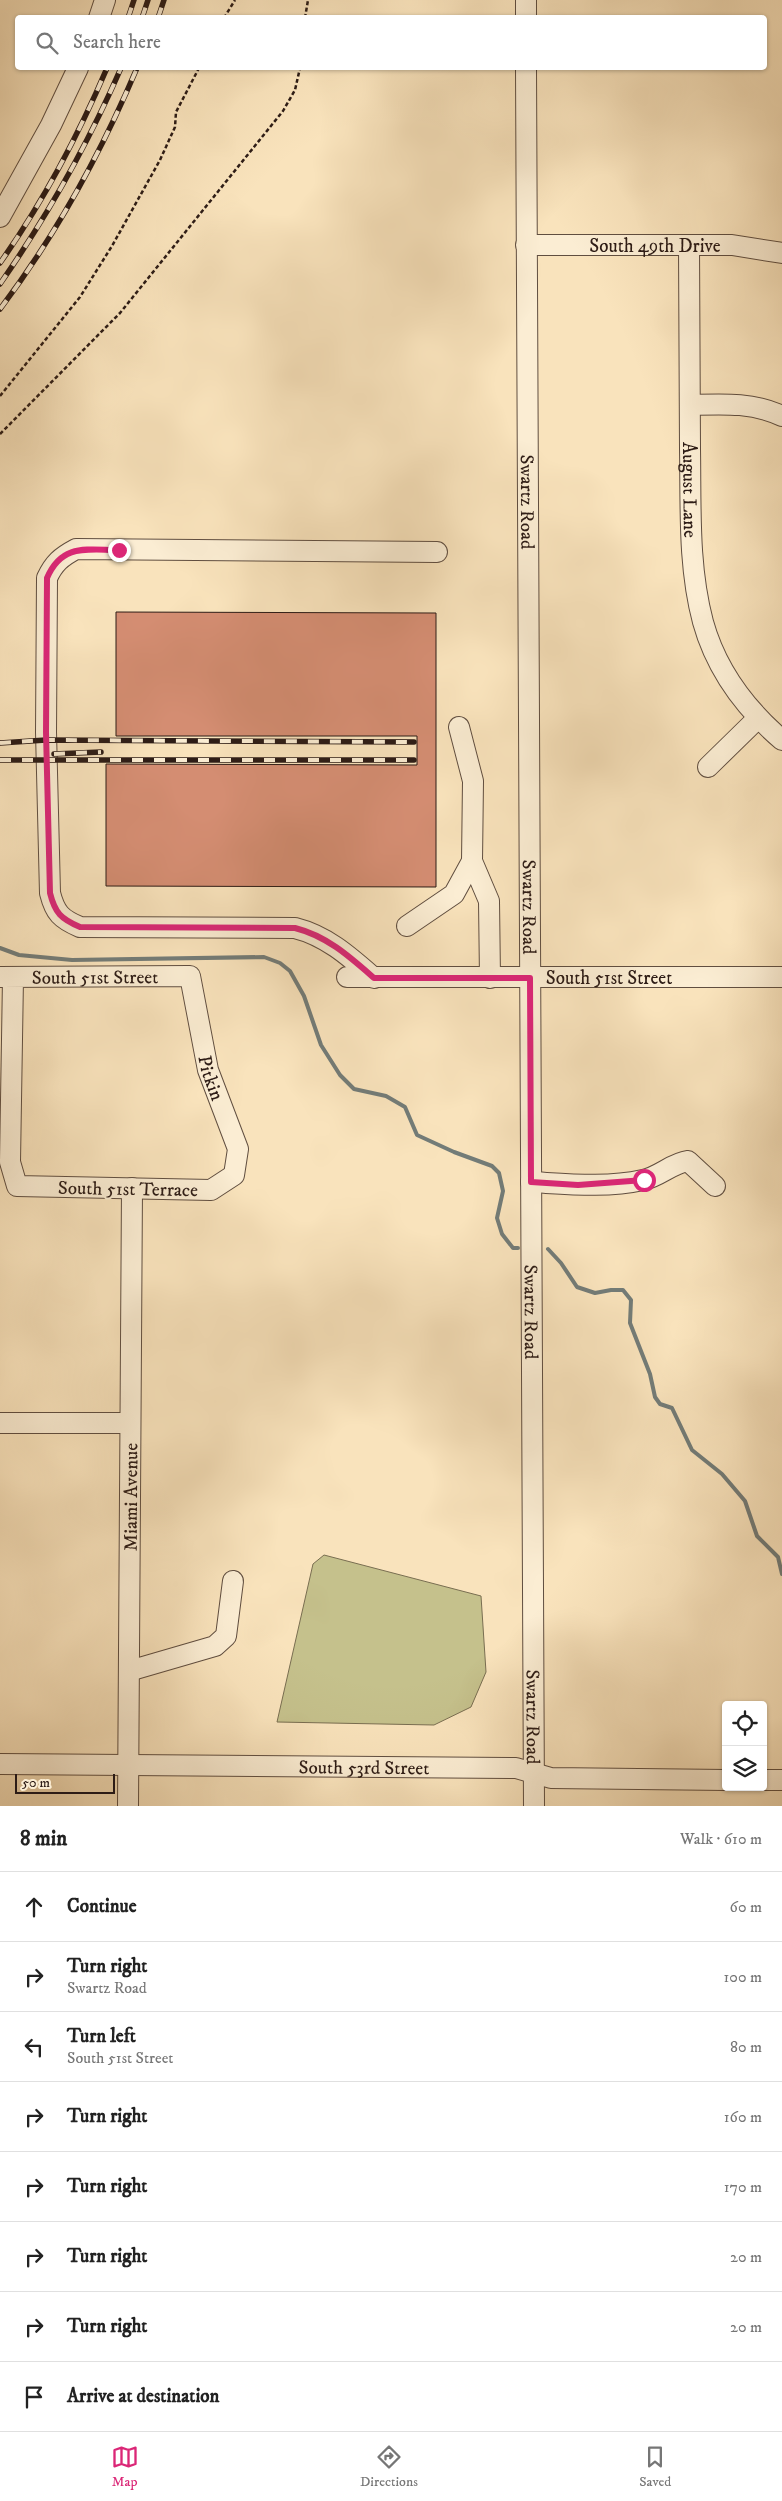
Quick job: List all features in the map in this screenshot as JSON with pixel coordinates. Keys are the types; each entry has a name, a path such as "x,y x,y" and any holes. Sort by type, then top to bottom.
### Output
{"street":[{"path":"99,15 105,0"},
{"path":"526,0 526,15"},
{"path":"0,217 51,125 77,70"},
{"name":"Swartz Road","path":"526,70 534,1806"},
{"name":"South 49th Drive","path":"526,244 732,245 782,253"},
{"name":"August Lane","path":"689,245 691,551 704,622 716,656 733,686 758,719 782,740"},
{"path":"690,405 735,403 764,408 782,416"},
{"path":"374,978 346,953 325,939 295,928 80,927 62,920 54,908 50,893 46,732 47,578 52,565 62,556 76,550 437,552"},
{"path":"708,767 758,719"},
{"path":"459,727 472,781 472,861 489,901 490,978"},
{"path":"407,926 454,894 472,861"},
{"name":"South 51st Street","path":"7,978 190,976"},
{"name":"Pitkin","path":"190,976 208,1070 238,1149 234,1175"},
{"name":"South 51st Street","path":"348,977 782,977"},
{"name":"South 51st Terrace","path":"7,978 10,1162 17,1186 212,1190 234,1175"},
{"path":"531,1182 578,1185 644,1180 680,1162 688,1161 715,1186"},
{"name":"Miami Avenue","path":"128,1806 132,1188"},
{"path":"0,1423 130,1423"},
{"path":"128,1672 215,1646 223,1641 226,1636 233,1582"},
{"name":"South 53rd Street","path":"0,1764 516,1768 552,1778 722,1780"},
{"path":"767,1780 782,1780"}],"path":[{"path":"226,15 235,0"},
{"path":"306,15 308,0"},
{"path":"0,396 80,297 112,246 160,160 175,127 176,112 198,70"},
{"path":"0,434 120,313 283,111 295,90 300,70"}],"shaded area":[{"path":"324,1555 481,1596 486,1672 471,1707 434,1725 277,1722 313,1564"}],"building":[{"path":"116,612 436,613 436,887 106,886 106,764 417,765 417,736 116,736"}],"waterway":[{"path":"0,948 19,955 72,960 264,957 280,963 290,971 304,996 321,1045 340,1075 354,1089 386,1096 405,1107 417,1135 454,1152 492,1166 499,1173 503,1191 497,1218 502,1234 513,1248 518,1248"},
{"path":"548,1249 561,1263 577,1287 595,1293 623,1290 631,1300 630,1323 650,1374 655,1397 660,1404 672,1408 692,1450 722,1474 745,1501 757,1536 778,1557 782,1574"}],"railway":[{"path":"129,15 134,0"},
{"path":"143,15 148,0"},
{"path":"159,15 164,0"},
{"path":"0,263 31,216 59,168 106,70"},
{"path":"0,284 35,232 66,179 95,124 120,70"},
{"path":"0,309 40,252 76,193 93,162 136,70"},
{"path":"0,743 46,740 414,742"},
{"path":"54,754 101,752"},
{"path":"0,760 414,760"}],"route":[{"path":"119,550 76,550 62,556 52,565 47,578 46,732 50,893 54,908 62,920 80,927 295,928 308,931 325,939 346,953 374,978 530,978 531,1182 578,1185 644,1180"}]}
